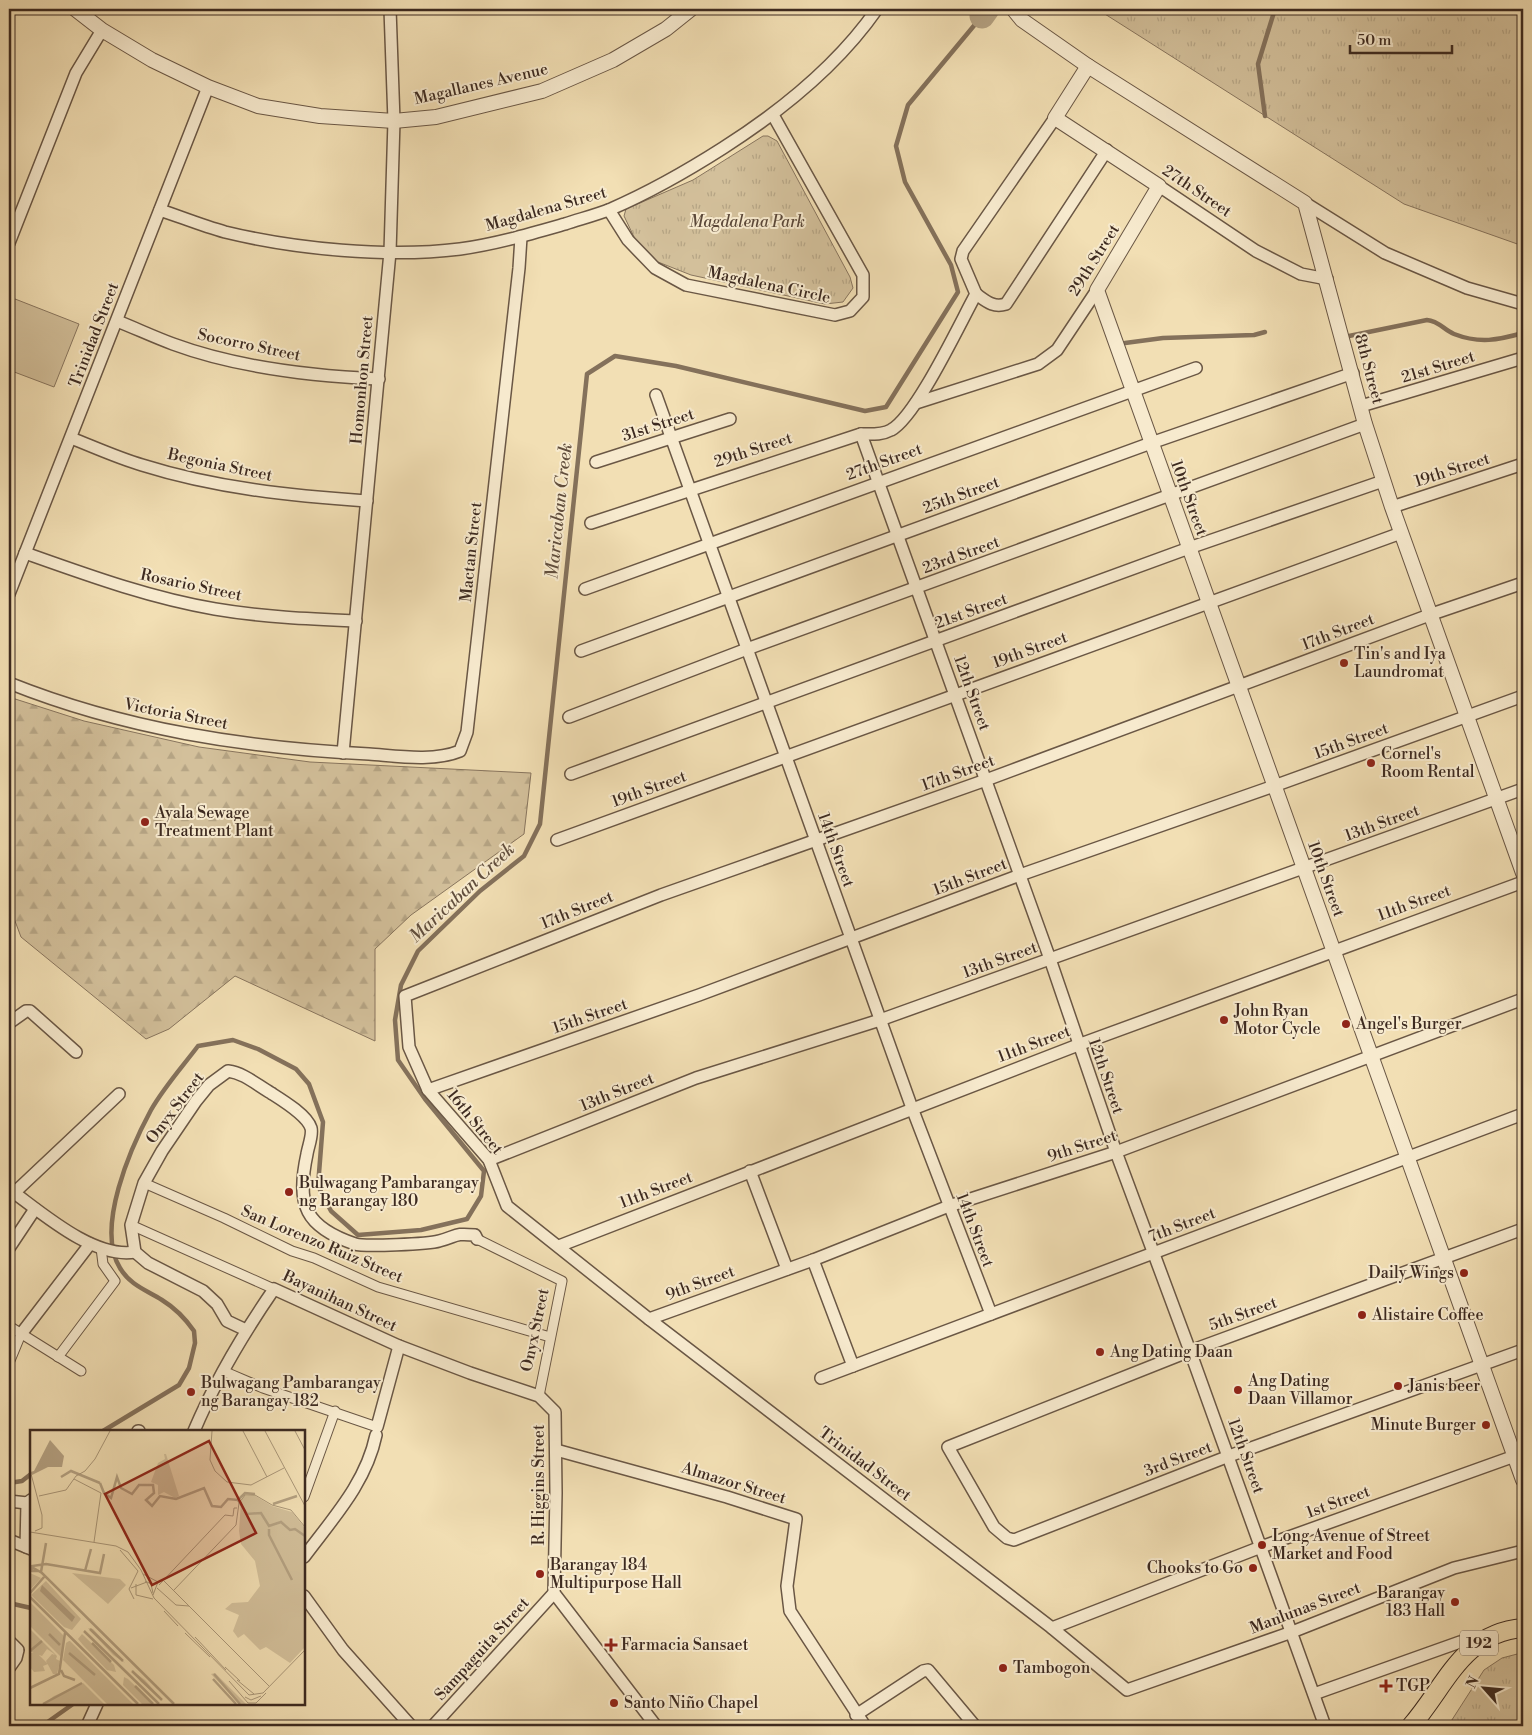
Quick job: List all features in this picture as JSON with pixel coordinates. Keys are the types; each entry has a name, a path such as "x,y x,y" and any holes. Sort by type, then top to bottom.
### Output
{"main road":[{"name":"192","path":"1411,1726 1430,1704 1454,1667 1483,1640 1503,1631 1523,1628"}],"street":[{"name":"Magallanes Avenue","path":"75,9 102,30 145,56 208,87 258,106 320,116 394,120 436,116 542,91 613,60 666,29 691,9"},
{"name":"Homonhon Street","path":"343,753 390,252 394,120 390,9"},
{"name":"Magdalena Street","path":"160,210 224,232 308,246 390,252 460,249 521,237 609,210 684,173 773,115 823,70 866,24 877,9"},
{"path":"1014,9 1022,20 1088,66 1385,253 1467,288 1523,304"},
{"path":"9,243 76,73 102,30"},
{"path":"1088,66 1055,118 961,254 976,294 992,305 999,307 1006,304 1107,150"},
{"name":"Trinidad Street","path":"9,594 208,87"},
{"name":"Magdalena Circle","path":"609,210 628,240 655,268 686,285 835,315 850,311 863,297 863,275 773,115"},
{"name":"27th Street","path":"1055,118 1107,150 1256,251 1301,274 1327,279"},
{"name":"29th Street","path":"916,403 1038,364 1049,358 1097,290 1159,186"},
{"name":"8th Street","path":"1305,203 1353,373 1365,424 1383,481 1523,873"},
{"name":"Mactan Street","path":"343,753 412,757 450,756 460,751 465,743 521,237"},
{"name":"10th Street","path":"1097,290 1238,687 1334,949 1406,1158 1482,1365 1519,1454 1523,1480"},
{"name":"29th Street","path":"591,523 861,434 890,432 896,428 916,403 976,294"},
{"name":"Socorro Street","path":"117,321 174,344 232,360 301,373 379,379"},
{"name":"21st Street","path":"1361,406 1523,358"},
{"name":"27th Street","path":"585,589 1196,368"},
{"name":"25th Street","path":"582,651 898,534 1353,373"},
{"name":"14th Street","path":"656,395 912,1108 991,1314"},
{"name":"31st Street","path":"596,462 730,419"},
{"name":"23rd Street","path":"569,718 747,649 1170,497 1365,424"},
{"name":"12th Street","path":"861,434 880,482 1050,959 1116,1152 1229,1456 1326,1726"},
{"name":"Begonia Street","path":"71,438 142,465 208,482 287,495 367,501"},
{"name":"19th Street","path":"1392,507 1523,464"},
{"name":"21st Street","path":"571,774 1189,548 1383,481"},
{"name":"19th Street","path":"558,840 1401,533"},
{"name":"Rosario Street","path":"26,553 118,585 215,609 274,617 356,621"},
{"name":"17th Street","path":"405,996 652,898 986,780 1432,614 1523,583"},
{"name":"Victoria Street","path":"9,683 102,716 166,731 261,747 343,753"},
{"name":"15th Street","path":"428,1090 851,939 1020,875 1523,696"},
{"name":"13th Street","path":"489,1160 696,1078 880,1020 1523,789"},
{"name":"11th Street","path":"559,1246 1078,1045 1334,949 1523,882"},
{"name":"16th Street","path":"405,996 409,1047 428,1090 489,1160 507,1206 583,1264"},
{"name":"9th Street","path":"648,1319 813,1260 948,1206 1116,1152 1523,998"},
{"path":"9,1023 26,1011 30,1011 76,1052"},
{"name":"Onyx Street","path":"132,1252 132,1225 144,1183 162,1151 209,1085 228,1071 238,1073 289,1105 311,1128 303,1178 305,1207 308,1214 326,1233 358,1246 438,1241 457,1233 475,1235 477,1239 562,1282 539,1396"},
{"path":"119,1094 12,1191 35,1209 90,1244 104,1249 132,1252 148,1263 203,1291 217,1304 228,1321 246,1330"},
{"name":"7th Street","path":"821,1378 1523,1114"},
{"path":"750,1171 787,1269"},
{"name":"San Lorenzo Ruiz Street","path":"144,1183 224,1218 292,1251 314,1258 378,1287 550,1337"},
{"path":"9,1248 35,1209"},
{"name":"Bayanihan Street","path":"132,1225 399,1346 470,1374 539,1396"},
{"name":"5th Street","path":"1014,1540 1007,1538 994,1528 948,1446 1190,1351 1523,1229"},
{"path":"9,1363 21,1334 90,1244"},
{"path":"58,1357 115,1281 103,1264 104,1249"},
{"path":"813,1260 853,1366"},
{"name":"Trinidad Street","path":"583,1264 648,1319 1052,1628 1127,1690"},
{"path":"194,1430 223,1371 246,1330 274,1289"},
{"path":"9,1326 81,1371"},
{"path":"305,1556 362,1478 372,1454 399,1346"},
{"name":"3rd Street","path":"1014,1540 1229,1456 1523,1350"},
{"path":"223,1371 263,1388 335,1411 377,1431"},
{"name":"R. Higgins Street","path":"539,1396 555,1412 554,1594"},
{"path":"305,1494 335,1411"},
{"name":"Almazor Street","path":"556,1450 727,1497 796,1519 788,1586 790,1611 856,1715 865,1726"},
{"name":"1st Street","path":"1052,1628 1261,1547 1519,1454"},
{"path":"9,1502 29,1501 28,1548 9,1540"},
{"name":"Manlunas Street","path":"1127,1690 1292,1632 1454,1568 1523,1551"},
{"path":"554,1594 656,1726"},
{"name":"Sampaguita Street","path":"433,1726 554,1594"},
{"path":"305,1597 343,1650 411,1726"},
{"path":"1314,1694 1460,1642 1483,1640"},
{"path":"9,1641 18,1650 16,1658 9,1668"},
{"path":"856,1715 923,1671 928,1670 975,1726"},
{"path":"87,1726 97,1705"}],"green space":[{"path":"1097,9 1523,9 1523,246 1404,204"},
{"name":"Magdalena Park","path":"763,136 768,136 777,141 850,277 853,288 843,302 825,304 691,275 658,262 635,239 624,216 626,209 693,180"},
{"path":"10,297 79,324 54,387 9,370"},
{"path":"9,697 84,721 199,747 310,762 531,773 524,834 411,915 375,949 375,1041 235,976 169,1029 146,1039 21,937 9,905"},
{"path":"1523,1653 1523,1726 1448,1726 1484,1670 1502,1658"}],"waterway":[{"name":"Maricaban Creek","path":"105,1430 179,1385 189,1368 195,1343 194,1331 171,1306 139,1287 124,1274 113,1251 111,1232 119,1188 134,1145 151,1110 198,1046 233,1040 258,1049 296,1069 309,1084 323,1122 318,1186 331,1211 358,1235 421,1230 467,1219 481,1196 484,1171 425,1099 398,1060 395,1020 401,985 418,951 480,891 524,856 540,824 587,374 615,356 676,366 865,411 886,407 958,292 951,265 905,182 896,146 908,105 982,16 979,9"},
{"name":"Maricaban Creek","path":"982,16 987,9"},
{"path":"1265,116 1258,64 1275,9"},
{"path":"1349,336 1427,320 1435,322 1454,334 1472,339 1489,340 1523,333"},
{"path":"1125,343 1163,338 1254,335 1265,332"},
{"name":"Maricaban Creek","path":"9,1483 22,1481 30,1475"},
{"name":"Maricaban Creek","path":"9,1603 30,1608"},
{"name":"Maricaban Creek","path":"42,1726 72,1705"}],"place":[{"name":"Tin's and Iya Laundromat","path":"1344,663"},
{"name":"Cornel's Room Rental","path":"1371,763"},
{"name":"Ayala Sewage Treatment Plant","path":"145,822"},
{"name":"John Ryan Motor Cycle","path":"1224,1020"},
{"name":"Angel's Burger","path":"1346,1024"},
{"name":"Bulwagang Pambarangay ng Barangay 180","path":"289,1192"},
{"name":"Daily Wings","path":"1464,1273"},
{"name":"Alistaire Coffee","path":"1362,1315"},
{"name":"Ang Dating Daan","path":"1100,1352"},
{"name":"Janis beer","path":"1398,1386"},
{"name":"Ang Dating Daan Villamor","path":"1238,1390"},
{"name":"Bulwagang Pambarangay ng Barangay 182","path":"191,1392"},
{"name":"Minute Burger","path":"1486,1425"},
{"name":"Long Avenue of Street Market and Food","path":"1262,1545"},
{"name":"Chooks to Go","path":"1253,1568"},
{"name":"Barangay 184 Multipurpose Hall","path":"540,1574"},
{"name":"Barangay 183 Hall","path":"1455,1602"},
{"name":"Farmacia Sansaet","path":"611,1645"},
{"name":"Tambogon","path":"1003,1668"},
{"name":"TGP","path":"1386,1686"},
{"name":"Santo Niño Chapel","path":"614,1703"}]}
